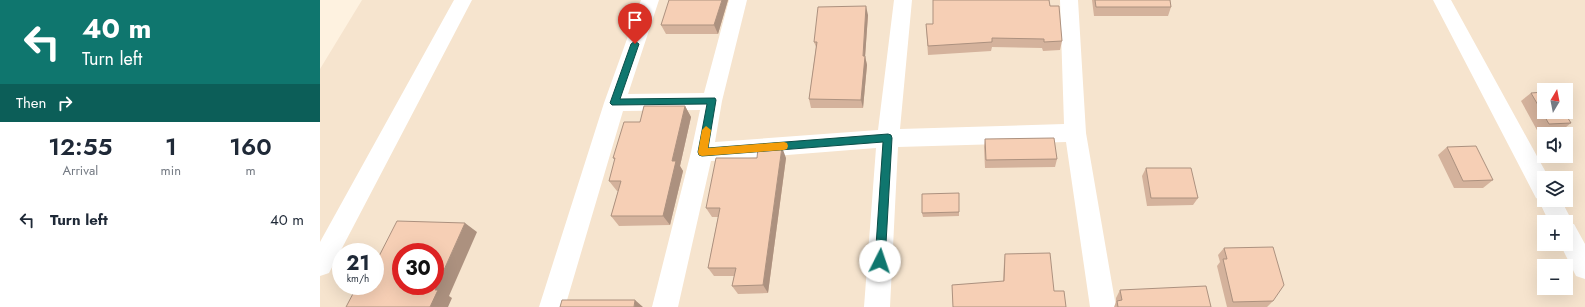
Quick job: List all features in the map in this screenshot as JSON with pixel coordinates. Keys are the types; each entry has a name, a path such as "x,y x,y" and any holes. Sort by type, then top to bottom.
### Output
{"street":[{"path":"320,265 463,0"},
{"path":"552,307 615,103 650,0"},
{"path":"665,307 702,152 712,100 738,0"},
{"path":"877,307 888,138 902,0"},
{"path":"1069,0 1075,133 1103,307"},
{"path":"1442,0 1537,178"},
{"path":"615,103 712,100"},
{"path":"702,152 888,138 1075,133"},
{"path":"1573,245 1585,268"}],"shaded area":[{"path":"362,0 1585,0 1585,307 320,307 320,69"}],"building":[{"path":"669,0 722,0 714,25 661,25"},
{"path":"933,0 1049,0 1050,6 1059,6 1062,41 1044,42 1044,39 992,38 992,42 928,46 926,24 933,24"},
{"path":"1095,0 1170,0 1171,7 1096,7"},
{"path":"866,6 863,56 865,56 861,100 809,99 817,42 814,42 818,7"},
{"path":"1531,93 1537,93 1537,103"},
{"path":"644,106 685,106 672,161 676,161 663,216 611,216 621,181 609,181 615,158 613,158 624,122 640,122"},
{"path":"1546,119 1568,119 1571,123 1549,124"},
{"path":"1054,138 1057,159 986,160 985,139"},
{"path":"1476,146 1493,180 1463,181 1447,147"},
{"path":"782,147 763,285 732,286 736,268 708,268 720,208 706,208 716,158 757,158 758,148"},
{"path":"1146,168 1191,168 1198,198 1151,198"},
{"path":"959,193 959,212 922,213 922,194"},
{"path":"397,221 465,223 444,270 444,243 392,243 392,295 436,295 430,307 346,307 352,295 384,295 384,246"},
{"path":"1273,247 1284,285 1273,301 1233,302 1223,259 1227,259 1224,248"},
{"path":"1050,253 1054,291 1064,291 1066,307 953,307 952,285 1004,281 1005,254"},
{"path":"1206,286 1211,307 1118,307 1117,301 1122,300 1120,290"},
{"path":"562,300 635,300 634,307 560,307"}],"slow traffic":[{"path":"706,130 702,152 784,146"}],"route":[{"path":"635,44 615,103 712,100 702,152 888,138 880,261"}]}
